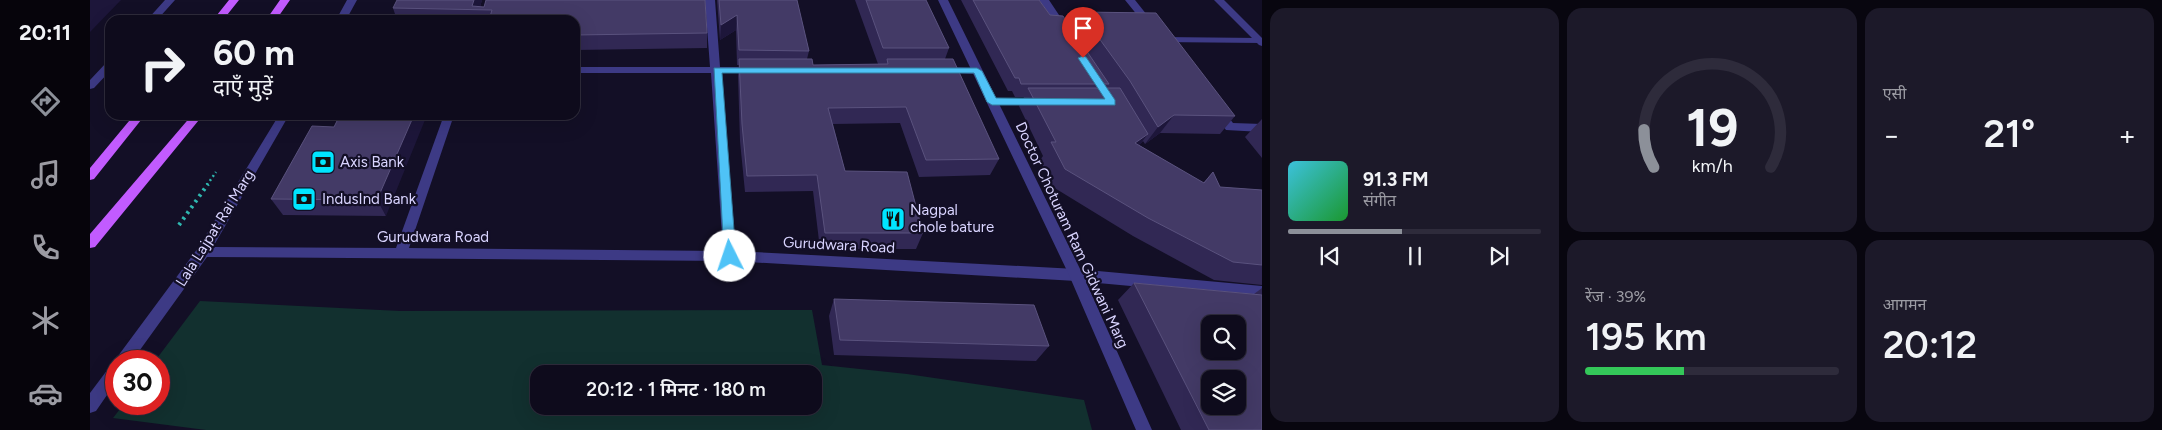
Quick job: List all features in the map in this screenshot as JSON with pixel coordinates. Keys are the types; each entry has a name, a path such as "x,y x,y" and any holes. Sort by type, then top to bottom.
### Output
{"main road":[{"path":"222,15 234,0"},
{"path":"274,15 285,0"},
{"path":"90,176 136,120"},
{"path":"90,242 194,120"}],"street":[{"path":"156,15 170,0"},
{"path":"344,15 352,0"},
{"path":"710,0 717,70 730,256"},
{"name":"Doctor Choturam Ram Gidwani Marg","path":"943,0 1076,275 1144,430"},
{"path":"1044,0 1070,39"},
{"path":"1130,0 1166,44 1261,42"},
{"path":"1219,0 1261,42"},
{"path":"90,86 105,70"},
{"path":"580,70 766,70"},
{"path":"931,70 977,71"},
{"path":"992,102 1052,102"},
{"path":"1212,103 1230,126 1262,128"},
{"name":"Lala Lajpat Rai Marg","path":"131,350 203,252 281,120"},
{"path":"400,254 447,120"},
{"name":"Gurudwara Road","path":"203,252 730,256 1076,275 1262,292"},
{"path":"90,406 105,385"}],"path":[{"path":"179,225 216,172"}],"green space":[{"path":"200,301 400,311 812,310 822,365 907,374 1084,400 1092,430 206,430 113,418 115,415 170,415 170,350 163,350"}],"building":[{"path":"397,0 474,0 472,6 484,7 486,0 705,0 707,33 580,35 580,15 490,15 492,10 393,8"},
{"path":"719,0 797,0 809,51 739,50 737,15 721,25"},
{"path":"866,0 926,0 949,48 883,48"},
{"path":"973,0 1039,0 1050,15 1063,16 1109,84 1021,84 1019,78 1015,78"},
{"path":"1080,12 1156,13 1235,116 1174,115 1158,127 1130,81"},
{"path":"739,59 812,59 813,65 888,64 887,59 953,59 999,159 926,160 906,107 828,108 845,171 907,172 923,233 825,233 817,175 747,176"},
{"path":"1028,88 1120,88 1148,134 1135,143 1204,183 1213,172 1220,187 1262,190 1262,265 1233,262 1148,218 1065,169 1051,142 1056,142"},
{"path":"338,120 412,120 377,200 271,199 312,126 334,127"},
{"path":"1134,283 1262,295 1262,430 1209,430 1201,415 1246,415 1246,370 1201,370 1201,414"},
{"path":"834,299 1034,305 1049,346 840,340"}],"place":[{"name":"Axis Bank","path":"323,162"},
{"name":"IndusInd Bank","path":"304,199"},
{"name":"Nagpal chole bature","path":"893,219"}],"route":[{"path":"730,256 717,70 977,71 992,102 1112,102 1083,58"}]}
